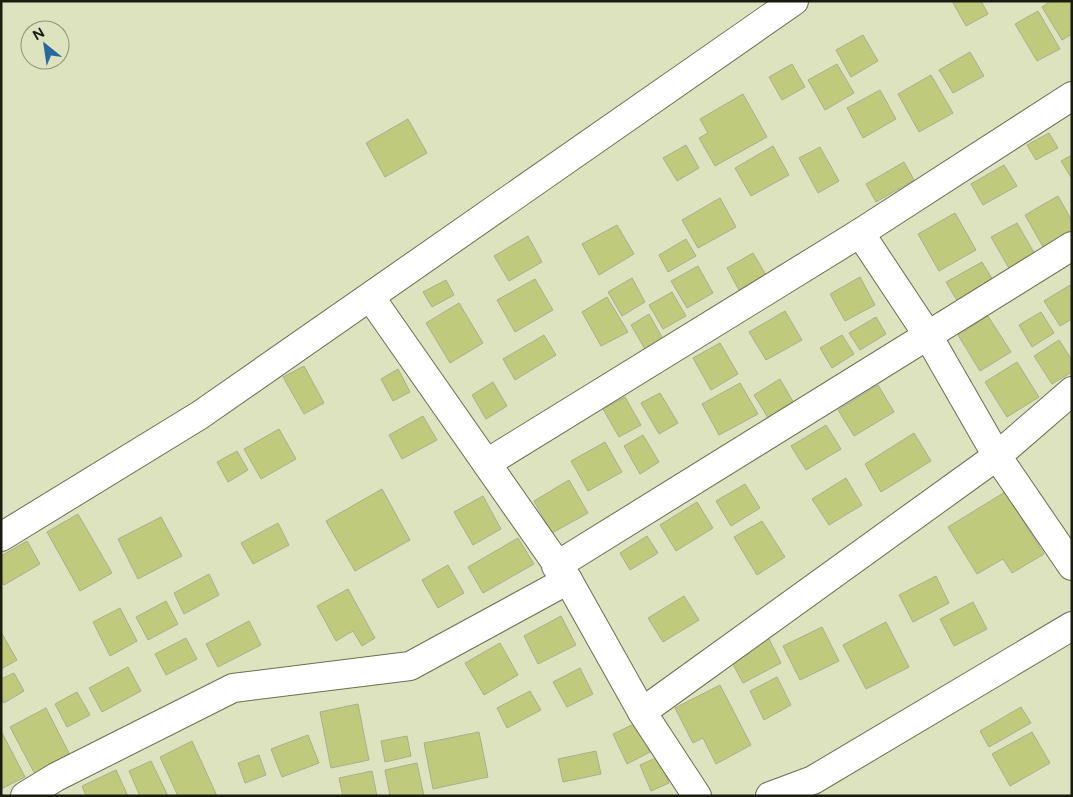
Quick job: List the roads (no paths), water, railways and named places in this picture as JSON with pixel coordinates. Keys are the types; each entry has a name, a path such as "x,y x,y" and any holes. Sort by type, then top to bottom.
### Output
{"street":[{"path":"1,537 200,415 794,1"},
{"path":"487,464 860,233 1072,96"},
{"path":"860,233 927,334 997,456 1072,566"},
{"path":"25,796 56,777 233,688 410,666 562,573 927,334 1072,246"},
{"path":"370,298 562,573 642,712 697,796"},
{"path":"642,712 997,456 1072,391"},
{"path":"770,796 812,780 1072,626"}]}
